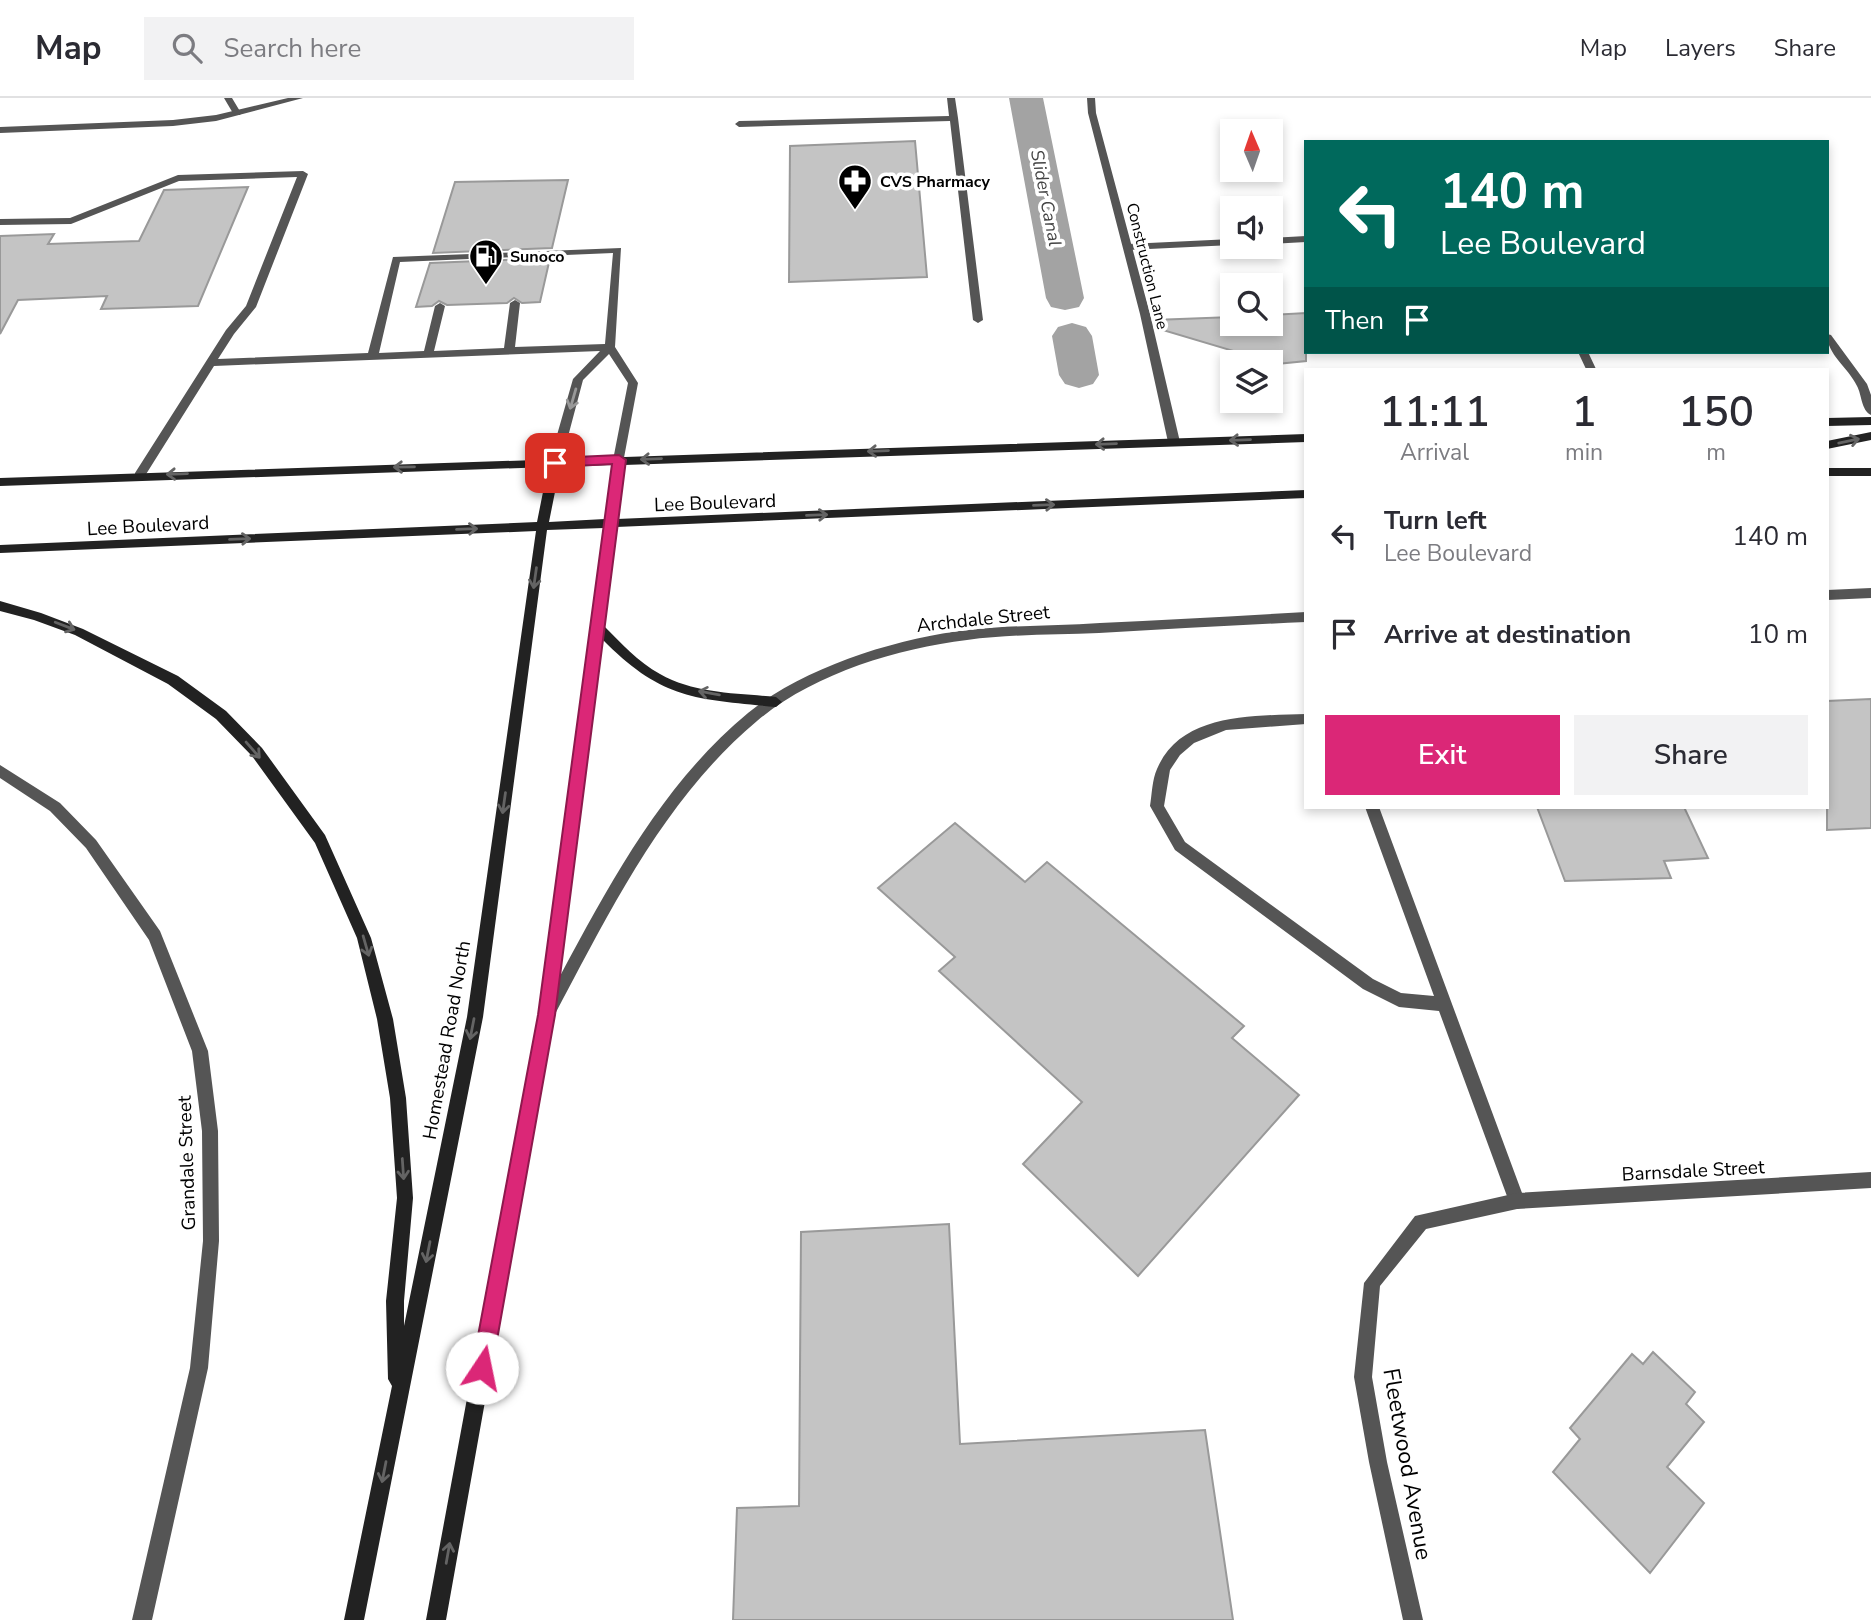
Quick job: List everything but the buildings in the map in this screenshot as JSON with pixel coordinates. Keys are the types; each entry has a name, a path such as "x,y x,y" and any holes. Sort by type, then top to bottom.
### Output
{"main road":[{"path":"1829,422 1871,421"},
{"path":"1829,445 1871,436"},
{"path":"0,482 1304,438"},
{"path":"436,1620 546,1015 619,460"},
{"name":"Homestead Road North","path":"354,1620 475,1017 542,526 555,463"},
{"path":"1829,472 1871,472"},
{"name":"Lee Boulevard","path":"0,550 1304,494"},
{"path":"0,606 79,632 173,680 222,715 257,752 320,839 364,938 385,1019 398,1098 405,1198 395,1301 397,1406"},
{"path":"597,626 631,659 664,683 706,694 776,702"}],"street":[{"path":"228,98 237,113"},
{"path":"0,130 173,123 237,113 299,98"},
{"path":"951,98 978,320"},
{"name":"Construction Lane","path":"1091,98 1092,113 1128,247 1174,442"},
{"path":"739,124 954,118"},
{"path":"0,222 71,221 178,178 303,174 251,307 230,332 213,363 139,476"},
{"path":"1283,240 1304,239"},
{"path":"1128,247 1220,243"},
{"path":"373,356 396,259 618,250 610,347 632,383 619,460"},
{"path":"519,268 521,254"},
{"path":"449,270 452,257"},
{"path":"509,351 515,303"},
{"path":"428,354 440,306"},
{"path":"1829,340 1862,384 1871,411"},
{"path":"213,363 610,347"},
{"path":"555,463 578,379 610,347"},
{"path":"1829,595 1871,593"},
{"name":"Archdale Street","path":"546,1015 630,861 668,807 707,761 754,716 797,688 858,660 919,643 1025,631 1304,620"},
{"path":"1304,719 1226,724 1187,739 1164,768 1157,806 1180,846 1368,984 1399,1000 1444,1004"},
{"name":"Grandale Street","path":"0,771 55,807 91,844 155,936 200,1051 210,1131 211,1241 199,1368 142,1620"},
{"path":"1372,809 1517,1201"},
{"name":"Barnsdale Street","path":"1517,1201 1871,1180"},
{"name":"Fleetwood Avenue","path":"1413,1620 1378,1462 1363,1377 1372,1283 1421,1222 1517,1201"}],"waterway":[{"name":"Slider Canal","path":"1026,98 1065,298"},
{"name":"Slider Canal","path":"1072,336 1079,375"}],"place":[{"name":"CVS Pharmacy","path":"855,211"},
{"name":"Sunoco","path":"486,286"}],"route":[{"path":"482,1368 546,1015 619,460 555,463"}]}
